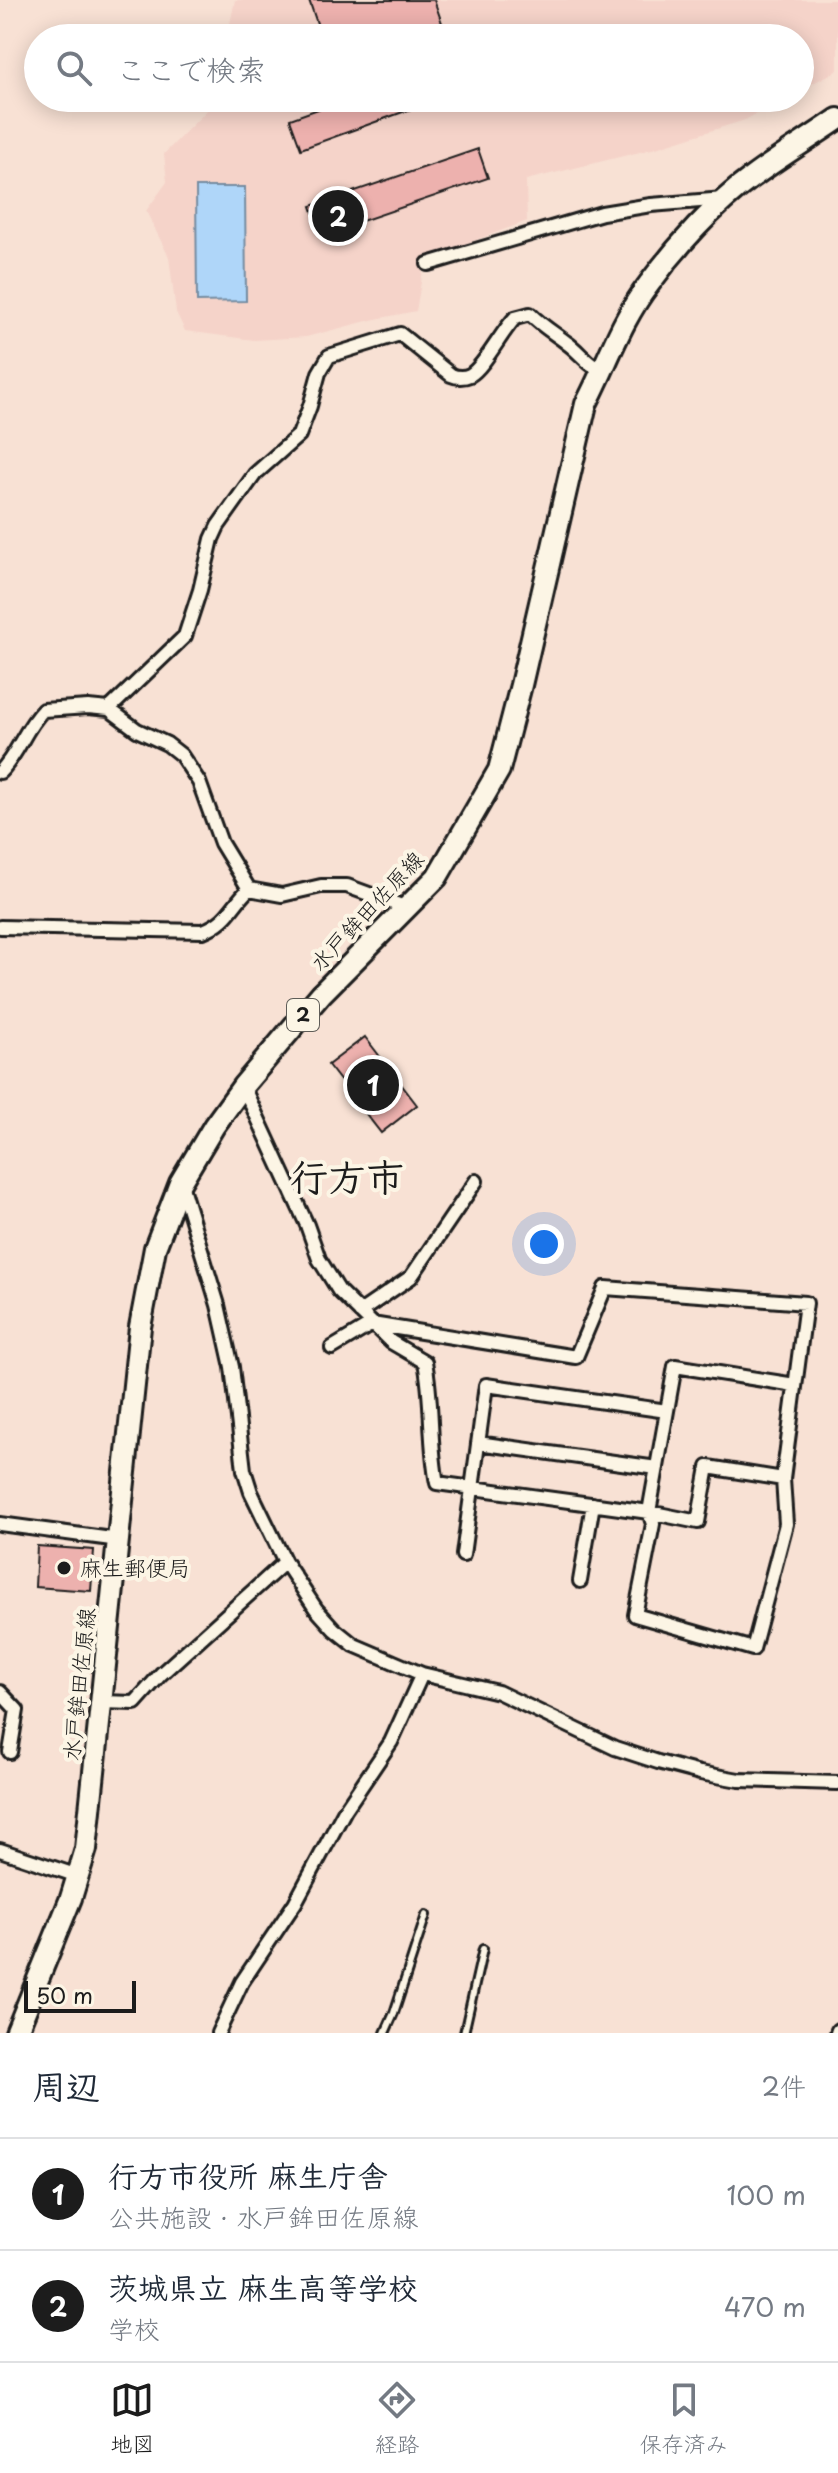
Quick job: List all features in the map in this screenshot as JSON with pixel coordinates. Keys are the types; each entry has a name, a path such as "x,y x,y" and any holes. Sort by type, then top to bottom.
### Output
{"main road":[{"name":"水戸鉾田佐原線","path":"16,2033 71,1898 86,1849 140,1327 155,1248 180,1183 214,1126 243,1086 321,994 437,877 499,770 586,404 621,329 648,285 724,199 837,122"}],"street":[{"path":"428,264 602,213 724,199"},
{"path":"109,709 185,636 218,526 255,474 299,435 319,373 329,356 400,334 458,378 477,368 515,318 530,314 594,368 604,371"},
{"path":"0,772 43,710 109,709 137,730 167,744 181,755 199,782 221,843 249,889 282,895 321,886 347,886 407,908"},
{"path":"0,927 203,931 218,925 228,916 249,889"},
{"path":"243,1086 307,1225 319,1259 339,1291 391,1342 425,1362 437,1483 649,1512 698,1522 708,1467 783,1479"},
{"path":"360,1312 411,1277 476,1181"},
{"path":"180,1183 218,1305 232,1367 244,1470 251,1492 285,1562 316,1609 334,1629 354,1645 422,1674 498,1692 615,1748 700,1773 739,1780 838,1783"},
{"path":"332,1348 372,1324 576,1357 605,1288 806,1303 783,1479 786,1524 753,1649 635,1615 653,1524 649,1512 675,1366 795,1385"},
{"path":"463,1555 486,1385 667,1411"},
{"path":"478,1443 657,1468"},
{"path":"580,1581 593,1504"},
{"path":"0,1524 119,1540"},
{"path":"102,1702 135,1703 161,1674 285,1562"},
{"path":"218,2033 242,1982 295,1903 345,1810 391,1742 422,1674"},
{"path":"0,1692 17,1710 10,1752"},
{"path":"0,1850 78,1876"}],"lane":[{"path":"385,2033 426,1915"},
{"path":"464,2033 483,1949"}],"shaded area":[{"path":"235,0 838,0 838,70 814,83 814,24 230,24"},
{"path":"205,112 760,112 745,120 656,148 526,180 527,221 425,259 416,311 306,337 254,340 185,331 176,312 169,257 146,211 167,182 164,154"}],"water":[{"path":"196,187 245,187 246,301 197,302"}],"building":[{"path":"309,0 434,0 442,23 439,24 317,24"},
{"path":"310,112 403,112 301,149 290,119"},
{"path":"478,149 488,178 321,235 311,206"},
{"path":"365,1037 417,1105 381,1133 328,1065"},
{"path":"37,1546 94,1550 91,1591 35,1587"}],"place":[{"name":"茨城県立 麻生高等学校","path":"338,216"},
{"name":"行方市役所 麻生庁舎","path":"373,1085"},
{"name":"麻生郵便局","path":"64,1568"}],"district":[{"name":"行方市","path":"347,1178"}]}
